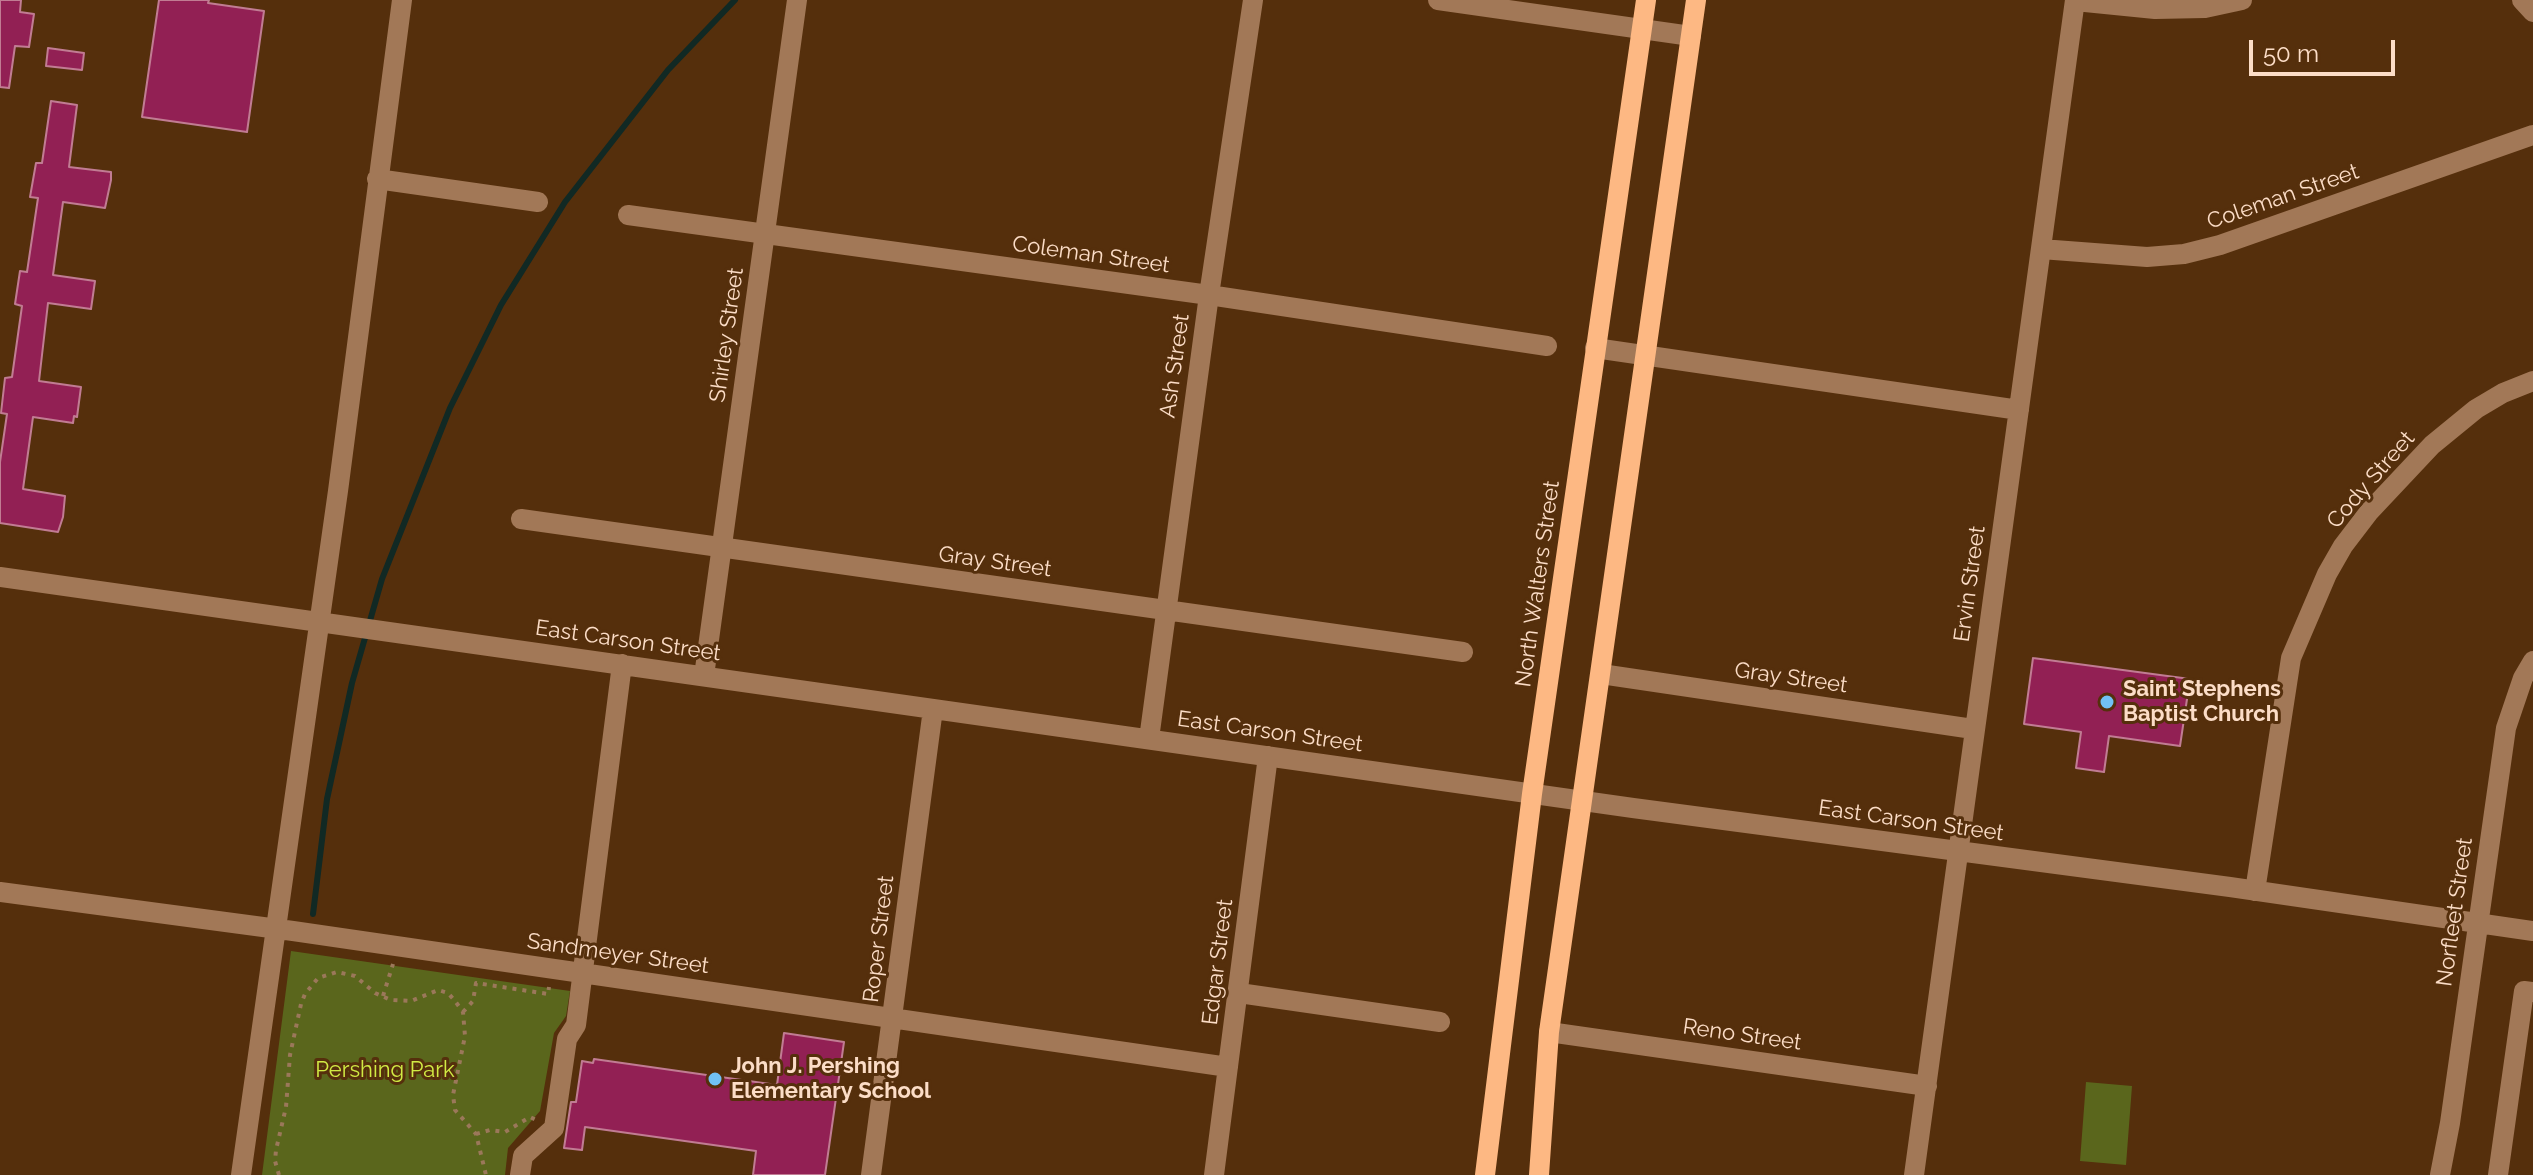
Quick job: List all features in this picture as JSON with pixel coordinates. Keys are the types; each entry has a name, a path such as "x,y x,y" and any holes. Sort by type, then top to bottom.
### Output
{"main road":[{"name":"North Walters Street","path":"1485,1175 1532,794 1646,0"},
{"path":"1539,1175 1549,1032 1696,0"}],"street":[{"path":"241,1175 402,0"},
{"name":"Shirley Street","path":"704,676 797,0"},
{"name":"Ash Street","path":"1149,739 1209,295 1253,0"},
{"path":"1438,0 1691,36"},
{"path":"2075,0 2155,9 2205,8 2242,0"},
{"name":"Ervin Street","path":"1914,1175 2075,0"},
{"path":"2522,0 2533,12"},
{"name":"Coleman Street","path":"2041,249 2147,257 2184,254 2220,245 2533,135"},
{"path":"377,179 538,202"},
{"name":"Coleman Street","path":"628,215 1209,295 1547,346"},
{"path":"1595,348 2019,410"},
{"name":"Cody Street","path":"2255,891 2291,658 2327,574 2343,546 2369,512 2432,445 2476,409 2503,393 2533,381"},
{"name":"Gray Street","path":"521,519 1463,652"},
{"name":"East Carson Street","path":"0,577 1582,801 2533,931"},
{"name":"Norfleet Street","path":"2440,1175 2506,728 2513,702 2533,661"},
{"path":"520,1175 523,1156 554,1128 567,1039 576,1025 622,664"},
{"name":"Gray Street","path":"1601,674 1973,729"},
{"name":"Roper Street","path":"871,1175 933,709"},
{"name":"Edgar Street","path":"1214,1175 1268,756"},
{"name":"Sandmeyer Street","path":"0,892 277,929 1228,1067"},
{"path":"2498,1175 2524,991 2533,992"},
{"path":"1239,993 1440,1022"},
{"name":"Reno Street","path":"1549,1032 1927,1086"}],"path":[{"path":"383,996 392,973 395,947"},
{"path":"463,1012 473,1001 476,983 548,994 551,969"},
{"path":"279,1175 276,1150 286,1107 292,1040 305,994 318,978 337,972 355,976 375,993 391,1000 411,1001 435,991 448,993 463,1012 465,1036 453,1095 455,1110 476,1134 486,1175"},
{"path":"476,1134 490,1130 505,1132 530,1117 554,1128"}],"green space":[{"name":"Pershing Park","path":"291,951 570,991 566,1016 554,1033 540,1111 508,1148 505,1175 262,1175"},
{"path":"2086,1082 2132,1086 2126,1165 2080,1161"}],"building":[{"path":"0,0 21,0 20,12 34,14 29,47 15,46 9,88 0,87"},
{"path":"159,0 209,0 208,3 264,11 247,132 142,117"},
{"path":"48,48 84,53 82,70 46,66"},
{"path":"51,101 77,105 69,167 111,172 105,208 63,202 53,275 95,281 91,309 48,303 39,381 81,387 77,417 74,416 73,423 33,417 23,489 65,496 58,532 0,523 0,462 7,414 1,413 5,378 12,377 22,306 15,304 20,271 27,272 38,198 30,197 36,163 42,163"},
{"name":"Saint Stephens Baptist Church","path":"2033,658 2190,679 2180,746 2109,736 2104,772 2076,768 2081,732 2024,724"},
{"path":"784,1033 844,1042 825,1175 753,1175 756,1151 585,1127 582,1150 564,1148 571,1102 576,1102 582,1061 593,1063 594,1059 777,1085"}],"waterway":[{"path":"313,914 327,799 352,683 382,579 450,408 501,305 565,202 668,70 735,0"}],"place":[{"name":"Saint Stephens Baptist Church","path":"2107,702"},
{"name":"John J. Pershing Elementary School","path":"715,1079"}]}
